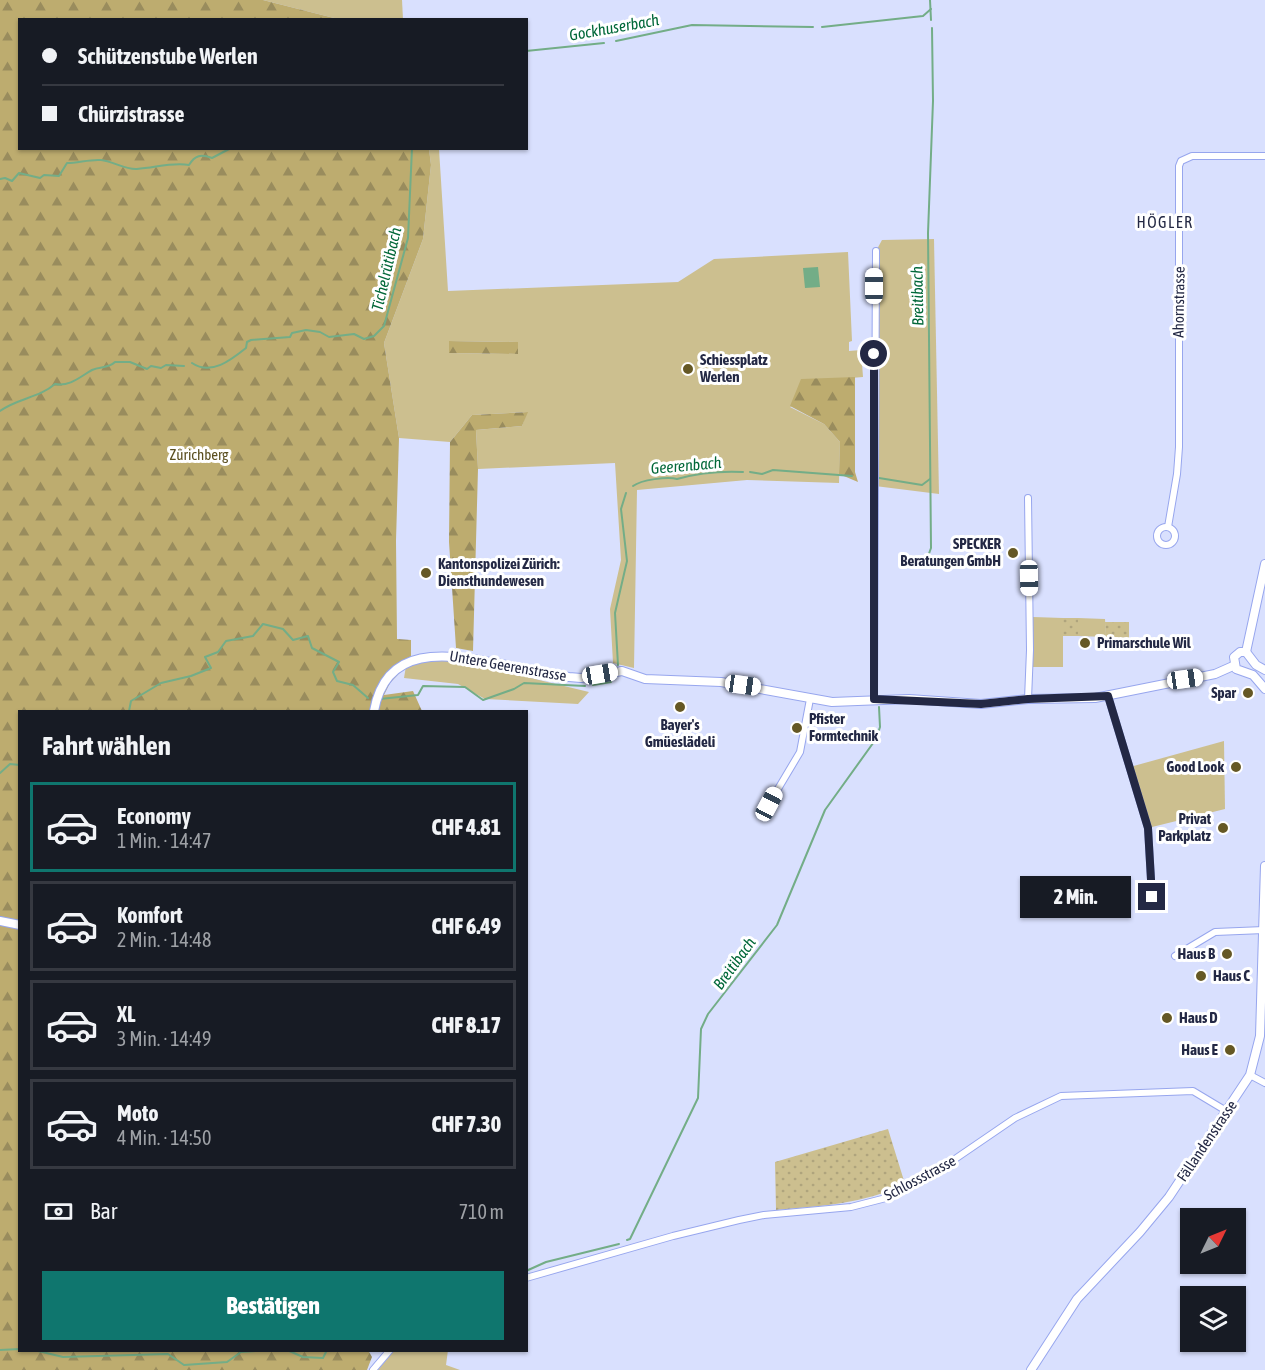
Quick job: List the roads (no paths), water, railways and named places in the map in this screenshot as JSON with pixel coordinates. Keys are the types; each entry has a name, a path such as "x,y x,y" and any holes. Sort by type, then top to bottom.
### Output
{"main road":[{"path":"1265,564 1246,652 1256,665 1265,670"},
{"path":"1246,652 1235,655 1233,666 1238,671 1256,678 1265,689"},
{"name":"Fällandenstrasse","path":"1031,1370 1077,1299 1154,1216 1228,1112 1250,1075 1260,1036 1265,866"}],"street":[{"name":"Ahornstrasse","path":"1168,527 1179,447 1179,166 1181,161 1192,156 1265,156"},
{"path":"874,699 876,251"},
{"path":"1028,498 1030,650 1028,699"},
{"name":"Untere Geerenstrasse","path":"374,710 383,687 394,672 418,658 441,654 568,677 581,678 622,671 645,679 732,684 838,702 874,699 981,704 1028,699 1108,696 1215,674 1233,666"},
{"path":"1108,696 1148,828 1152,897"},
{"path":"769,804 800,752 810,699"},
{"path":"0,921 18,925"},
{"path":"1175,956 1215,932 1264,930"},
{"path":"1250,1075 1265,1083"},
{"name":"Schlossstrasse","path":"528,1277 673,1236 739,1220 764,1215 851,1207 886,1198 936,1172 1024,1112 1061,1096 1193,1091 1228,1112"},
{"path":"373,1370 388,1352"}],"waterway":[{"name":"Breitibach","path":"930,0 931,20"},
{"name":"Gockhuserbach","path":"822,27 923,16 931,9"},
{"name":"Gockhuserbach","path":"616,41 692,25 813,27"},
{"name":"Breitibach","path":"926,562 931,548 928,233 933,101 932,28"},
{"name":"Gockhuserbach","path":"528,51 604,43"},
{"name":"Gockhuserbach","path":"0,179 5,178 12,181 19,173 40,178 44,175 59,176 67,163 93,160 133,169 176,164 189,165 199,156 212,158 227,150"},
{"name":"Tichelrütibach","path":"192,363 206,368 220,365 246,348 247,342 251,340 290,337 292,333 306,330 320,332 329,337 354,334 364,339 374,336 384,326 408,238 412,150"},
{"name":"Tichelrütibach","path":"0,411 49,389 55,384 66,384 92,370 110,366 115,362 130,362 147,369 151,366 161,368 166,365 184,366"},
{"name":"Geerenbach","path":"750,472 762,474 773,470 852,476"},
{"name":"Geerenbach","path":"633,486 655,479 677,479 718,472 743,472"},
{"name":"Geerenbach","path":"879,478 922,485 930,479"},
{"name":"Geerenbach","path":"618,665 615,613 627,561 621,509 626,493"},
{"name":"Geerenbach","path":"129,710 131,701 161,683 191,676 211,668 205,657 218,652 226,641 253,636 263,624 283,629 293,640 308,636 312,648 339,662 333,672 337,681 353,685 368,698"},
{"name":"Geerenbach","path":"593,685 611,682"},
{"name":"Geerenbach","path":"380,699 418,695 423,686 465,687 483,700 524,683 585,686"},
{"name":"Breitibach","path":"627,1240 630,1239 698,1098 701,1029 708,1014 777,925 825,810 876,739 880,727 879,707"},
{"name":"Geerenbach","path":"0,773 10,764 18,765"},
{"name":"Breitibach","path":"528,1270 546,1262 619,1244"},
{"path":"0,1350 18,1349"},
{"path":"42,1352 63,1357 168,1354 184,1365 227,1362 241,1352"},
{"path":"292,1352 303,1357 323,1358 326,1352"}],"place":[{"name":"Schiessplatz Werlen","path":"688,369"},
{"name":"SPECKER Beratungen GmbH","path":"1013,553"},
{"name":"Kantonspolizei Zürich: Diensthundewesen","path":"426,573"},
{"name":"Primarschule Wil","path":"1085,643"},
{"name":"Spar","path":"1248,693"},
{"name":"Bayer's Gmüeslädeli","path":"680,707"},
{"name":"Pfister Formtechnik","path":"797,728"},
{"name":"Good Look","path":"1236,767"},
{"name":"Privat Parkplatz","path":"1223,828"},
{"name":"Haus B","path":"1227,954"},
{"name":"Haus C","path":"1201,976"},
{"name":"Haus D","path":"1167,1018"},
{"name":"Haus E","path":"1230,1050"}],"district":[{"name":"HÖGLER","path":"1165,222"}],"park label":[{"name":"Zürichberg","path":"199,455"}]}
